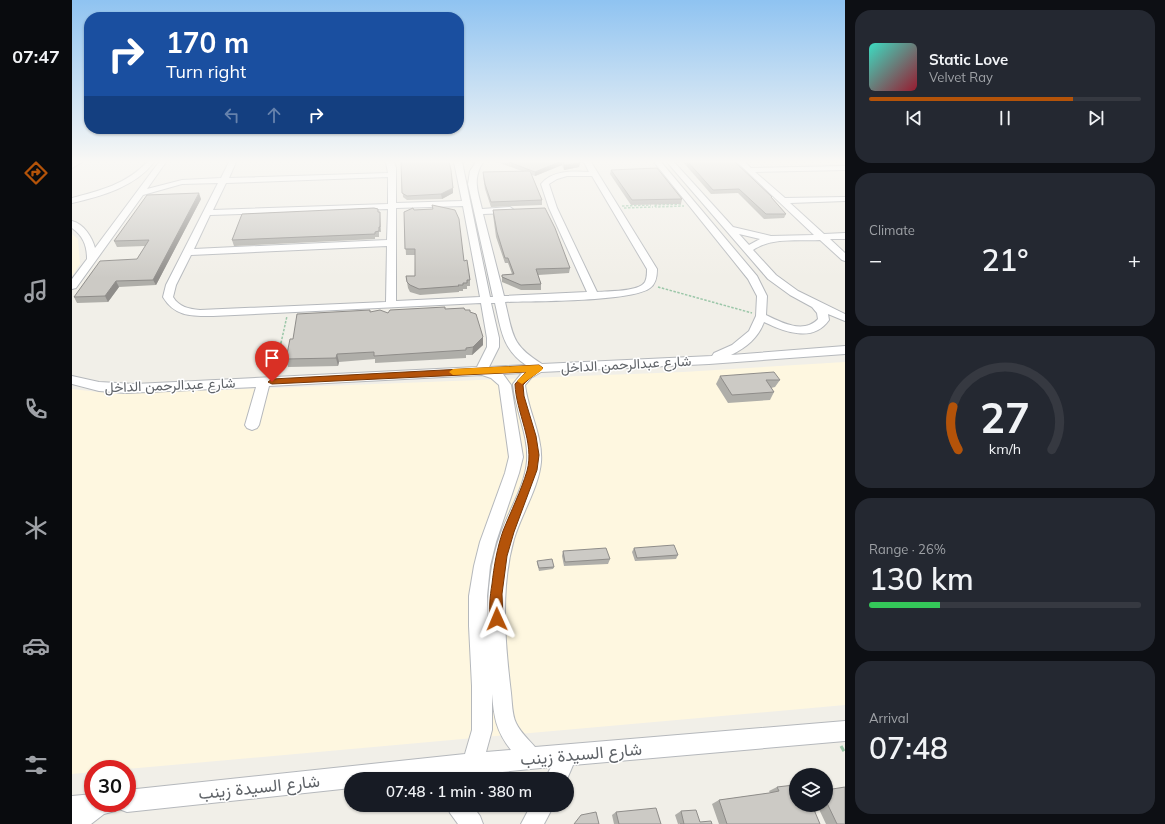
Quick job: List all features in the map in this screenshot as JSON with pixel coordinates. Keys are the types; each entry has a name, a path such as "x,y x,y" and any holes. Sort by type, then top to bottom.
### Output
{"street":[{"path":"72,286 135,200"},
{"path":"213,200 171,285 168,297 175,307 191,313 627,293 649,284 652,276 652,269 611,200"},
{"path":"391,305 392,200"},
{"path":"476,200 511,346 517,354 539,368 527,375 519,384 520,396 531,436 534,455 532,470 508,532 503,550 496,594 497,632 505,722 509,731 530,758"},
{"path":"548,200 550,209 593,295"},
{"path":"689,200 753,278 762,296 761,316 754,333 736,348 709,360"},
{"path":"704,200 772,277 794,294 816,306 845,318"},
{"path":"783,201 794,200"},
{"path":"783,201 845,258"},
{"path":"207,213 466,203 494,347 482,371 494,374 502,379 505,385 516,457 512,473 488,542 482,566 478,596 478,626 482,686 482,730 478,747 470,765"},
{"path":"478,212 516,210"},
{"path":"72,224 87,237 92,247 92,259"},
{"path":"729,229 772,239"},
{"path":"748,250 759,242 772,239 845,236"},
{"path":"188,252 392,243"},
{"path":"761,316 784,327 799,330 811,330 820,326 824,320 822,313 816,306"},
{"name":"شارع عبدالرحمن الداخل","path":"72,380 86,385 114,389 709,360 845,350"},
{"path":"252,425 264,382"},
{"name":"شارع السيدة زينب","path":"440,772 470,765 530,758 845,731"},
{"path":"559,772 567,755"},
{"name":"شارع السيدة زينب","path":"136,800 344,782"},
{"path":"72,807 84,806"},
{"path":"72,824 90,812"},
{"path":"463,812 472,824"},
{"path":"532,824 539,812"}],"path":[{"path":"692,204 656,207 654,205 692,204"},
{"path":"615,207 652,206"},
{"path":"649,284 761,316"},
{"path":"275,370 288,309"}],"shaded area":[{"path":"72,234 78,239 80,264 72,276"},
{"path":"845,362 845,705 136,768 136,760 84,760 84,773 72,774 72,389 116,394 683,372"}],"building":[{"path":"143,200 195,200 153,280 116,281 105,296 74,297 100,261 137,259 149,240 114,241"},
{"path":"490,200 530,200 491,202"},
{"path":"751,200 774,200 786,214 766,214"},
{"path":"432,205 455,210 459,219 464,261 467,260 470,280 467,280 467,283 463,283 463,285 419,289 407,282 406,276 415,276 415,249 405,249 404,212 413,208 414,210 433,209"},
{"path":"545,208 555,228 570,268 536,269 541,284 521,285 502,277 502,275 514,274 508,258 505,258 497,232 493,210"},
{"path":"378,209 378,212 380,212 380,227 379,231 375,232 375,234 232,240 242,214"},
{"path":"445,307 445,309 464,308 465,310 470,310 470,312 476,314 483,337 473,347 466,348 466,350 374,356 374,352 337,354 336,358 286,359 290,339 293,339 297,314 370,310 370,312 380,310 388,313 390,310"},
{"path":"774,372 780,380 766,380 774,392 732,395 720,376"},
{"path":"674,545 678,555 637,558 634,548"},
{"path":"606,548 610,559 565,562 563,551"},
{"path":"552,559 554,567 539,568 537,561"},
{"path":"789,786 789,812 815,812 820,824 727,824 719,800 779,791 777,787"},
{"path":"845,787 845,824 837,824 831,812 833,812 833,789"},
{"path":"656,808 661,824 619,824 616,812"},
{"path":"696,810 700,822 711,821 712,824 684,824 681,811"},
{"path":"596,812 599,824 574,824 581,815"}],"slow traffic":[{"path":"453,372 539,368 527,375 522,381"}],"route":[{"path":"272,382 539,368 527,375 519,384 520,396 531,436 534,455 528,484 508,532 502,556 496,594 497,619"}]}
